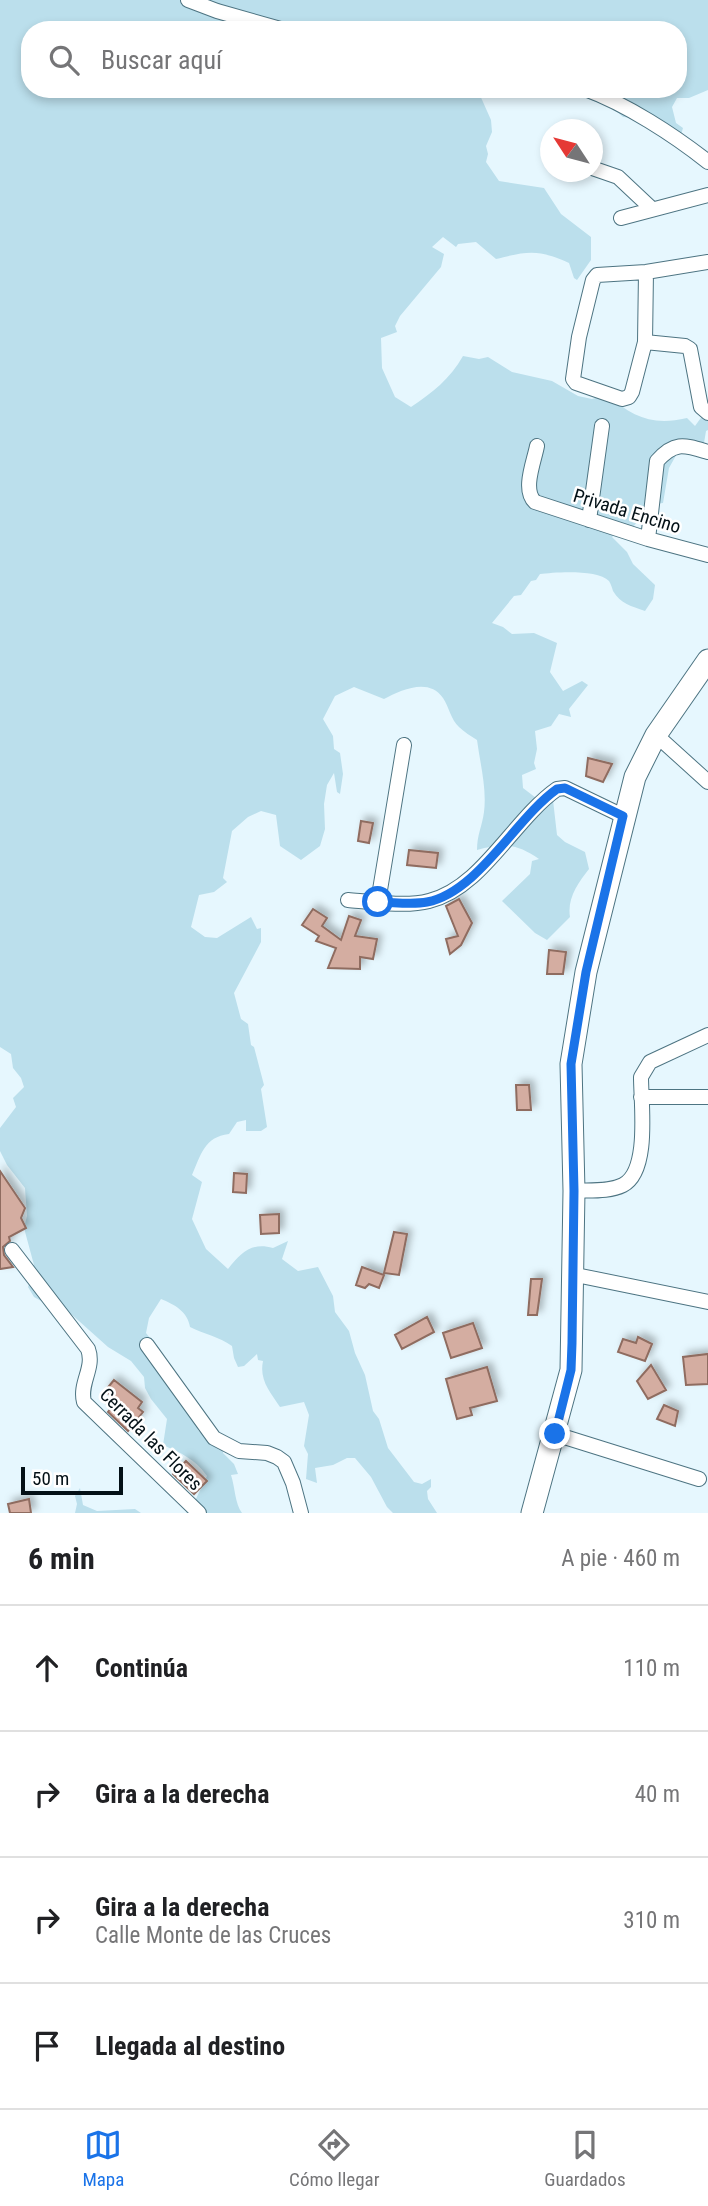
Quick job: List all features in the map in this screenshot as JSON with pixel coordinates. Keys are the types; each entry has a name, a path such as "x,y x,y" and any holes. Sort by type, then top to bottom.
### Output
{"street":[{"path":"188,0 253,21"},
{"path":"602,98 650,124 708,162"},
{"path":"603,172 618,177 651,208"},
{"path":"621,218 708,195"},
{"path":"646,272 645,342 629,397 622,399 582,387 573,379 579,337 593,280 601,274 646,272 708,262"},
{"path":"645,342 685,346 690,349 701,407 708,413"},
{"path":"589,520 602,426"},
{"path":"648,539 654,468 657,461 672,447 683,445 708,452"},
{"name":"Privada Encino","path":"537,446 528,489 535,502 648,539 708,555"},
{"path":"532,1513 571,1370 574,1191 571,1064 586,972 623,816 635,777 656,736 708,660"},
{"path":"656,736 708,782"},
{"path":"378,902 404,745"},
{"path":"348,900 426,902 448,895 477,871 557,789 565,788 623,816"},
{"path":"574,1191 612,1189 622,1185 637,1170 641,1156 641,1077 650,1062 706,1039"},
{"path":"641,1097 708,1097"},
{"name":"Cerrada las Flores","path":"12,1250 88,1349 92,1358 82,1394 84,1402 199,1513"},
{"path":"572,1274 708,1302"},
{"path":"147,1345 214,1438 239,1451 267,1454 284,1462 293,1483 300,1513"},
{"path":"555,1434 699,1479"}],"shaded area":[{"path":"0,0 708,0 708,90 689,98 687,21 21,21 21,98 481,98 491,120 492,132 486,146 486,162 499,181 544,188 561,214 591,237 591,260 577,280 569,263 549,255 525,253 496,259 476,242 458,244 456,247 443,237 432,247 444,254 441,267 400,316 395,326 397,332 381,338 382,368 395,397 411,407 440,385 463,356 479,359 488,357 512,372 552,381 578,396 592,399 607,395 635,414 653,420 687,418 695,426 708,408 708,430 704,443 691,449 679,450 669,468 663,503 654,504 630,530 616,532 612,537 627,552 633,564 655,585 653,599 645,611 619,599 609,581 603,577 576,572 547,573 540,574 536,580 531,581 521,595 514,596 492,623 512,634 534,633 557,643 550,672 563,691 582,681 588,685 569,709 571,717 559,714 551,726 535,731 536,769 522,775 523,788 540,801 553,800 557,835 585,852 589,869 572,897 570,917 547,940 535,933 502,901 530,874 532,861 539,859 516,847 494,846 477,850 485,803 477,740 456,724 443,698 430,688 423,687 398,692 384,699 354,687 335,696 323,719 333,736 334,749 340,753 343,774 340,794 337,792 334,773 327,785 324,804 325,829 320,846 301,860 280,846 276,815 261,811 248,817 232,831 223,878 227,882 214,892 199,895 191,927 205,937 217,938 251,917 257,929 261,928 261,942 234,993 241,1019 248,1024 251,1045 254,1047 264,1085 261,1089 267,1127 261,1131 246,1131 246,1120 237,1122 229,1134 214,1139 204,1148 192,1175 202,1182 192,1219 206,1249 228,1269 247,1250 259,1246 273,1248 288,1241 282,1259 298,1271 318,1267 333,1296 335,1312 349,1331 365,1375 373,1411 379,1419 388,1448 414,1482 422,1484 431,1479 431,1487 427,1491 428,1499 437,1513 393,1513 371,1477 355,1458 315,1468 317,1483 306,1479 308,1454 304,1446 309,1415 304,1402 280,1407 266,1386 263,1361 258,1360 257,1354 244,1366 238,1367 232,1346 190,1327 183,1313 161,1299 149,1318 146,1333 190,1403 198,1430 212,1445 223,1448 223,1453 234,1464 238,1474 231,1475 236,1500 242,1513 186,1513 193,1505 207,1476 193,1461 163,1445 167,1419 151,1399 145,1388 144,1377 131,1361 108,1347 70,1313 59,1311 34,1297 28,1287 33,1274 29,1265 34,1265 24,1228 27,1216 25,1188 0,1151 0,1128 16,1107 13,1098 24,1087 13,1068 11,1054 0,1047"},
{"path":"587,98 677,98 672,107 676,123 683,128 681,135 634,118 623,117 607,103"},
{"path":"80,1488 83,1505 97,1511 135,1509 141,1513 75,1513 75,1496"}],"building":[{"path":"588,758 612,764 603,782 586,776"},
{"path":"361,821 373,823 369,843 358,841"},
{"path":"409,850 438,853 436,868 407,865"},
{"path":"459,899 472,923 461,945 450,954 446,939 458,936 446,906"},
{"path":"313,909 327,918 322,926 341,940 349,916 361,920 355,936 377,939 373,959 360,957 360,969 328,968 336,948 316,941 319,936 302,925"},
{"path":"549,950 566,952 563,974 547,974"},
{"path":"516,1085 529,1085 531,1110 517,1110"},
{"path":"0,1171 25,1208 21,1218 26,1228 9,1237 10,1241 3,1247 4,1255 13,1267 0,1269"},
{"path":"234,1173 247,1174 246,1193 233,1192"},
{"path":"279,1214 279,1233 261,1234 260,1215"},
{"path":"394,1232 407,1234 399,1275 384,1273"},
{"path":"362,1267 384,1275 379,1288 369,1284 365,1288 356,1285"},
{"path":"531,1279 542,1279 537,1315 528,1315"},
{"path":"427,1317 434,1332 402,1349 395,1335"},
{"path":"473,1323 482,1348 451,1358 443,1333"},
{"path":"638,1337 652,1344 645,1361 618,1352 623,1339 636,1343"},
{"path":"708,1354 708,1384 686,1385 683,1357"},
{"path":"651,1365 666,1390 648,1399 637,1381"},
{"path":"487,1367 497,1401 470,1408 472,1415 457,1419 446,1379"},
{"path":"114,1380 142,1402 138,1408 143,1412 128,1431 108,1412 112,1407 107,1404 112,1397 105,1391"},
{"path":"664,1405 678,1411 675,1426 657,1419"},
{"path":"186,1461 207,1481 194,1494 173,1474"},
{"path":"29,1499 31,1513 10,1513 8,1504"}],"route":[{"path":"378,902 426,902 448,895 477,871 557,789 565,788 623,816 586,972 571,1064 574,1191 571,1370 555,1434"}]}
